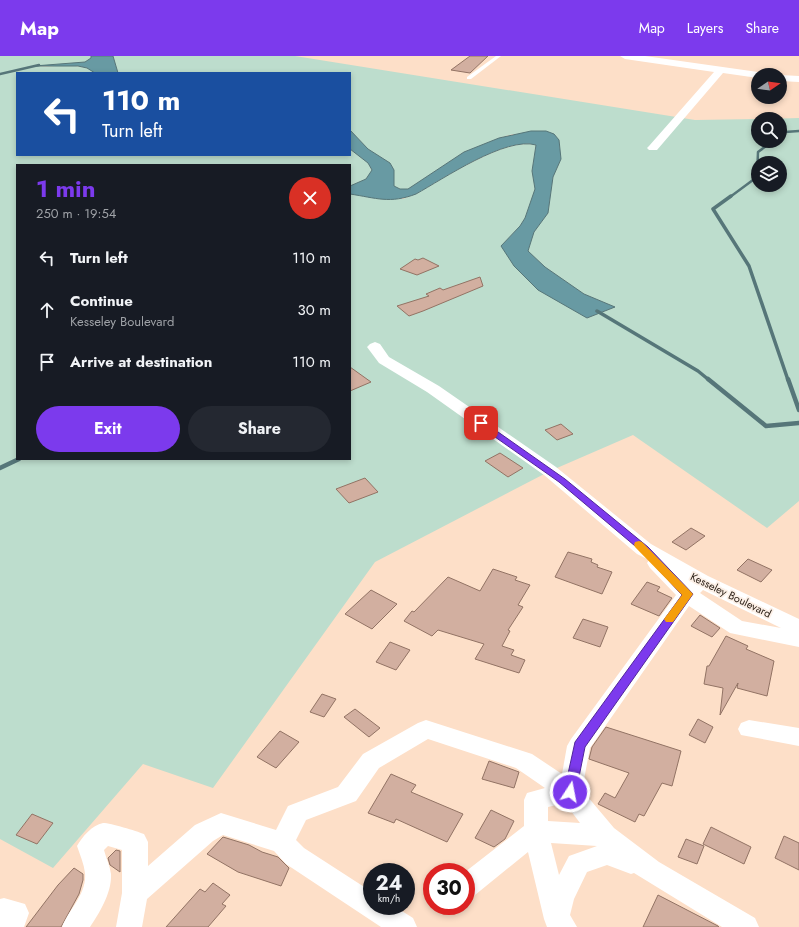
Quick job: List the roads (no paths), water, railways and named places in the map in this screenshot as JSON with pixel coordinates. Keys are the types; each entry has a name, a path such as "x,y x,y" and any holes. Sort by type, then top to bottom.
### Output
{"street":[{"path":"626,56 751,74"},
{"path":"653,148 720,70"},
{"path":"787,78 799,79"},
{"path":"375,347 384,360 433,389 550,471 644,549 694,588 737,628 799,639"},
{"path":"570,792 579,746 694,588"},
{"name":"Kesseley Boulevard","path":"694,588 799,628"},
{"path":"282,843 297,812 347,794 371,760 426,729 524,761 570,792 605,836 650,870 746,927"},
{"path":"749,729 799,736"},
{"path":"560,923 536,831 536,800 570,792"},
{"path":"135,893 204,833 221,824 282,843 295,856 404,927"},
{"path":"475,880 536,831 605,836"},
{"path":"75,927 84,914 94,894 98,876 90,846 104,834 135,842 135,893 129,927"},
{"path":"560,923 561,898 578,864 607,854 650,870"},
{"path":"0,912 4,910 16,913 11,927"}],"lane":[{"path":"469,78 499,56"}],"water":[{"path":"91,56 113,56 118,72 93,72 87,68 78,66 34,66 85,62 91,58"},
{"path":"351,131 368,149 390,163 394,170 394,186 400,189 408,189 464,152 499,138 531,131 546,131 554,134 559,140 561,159 553,177 548,213 534,232 528,251 545,267 584,294 615,307 587,318 538,290 514,266 501,246 520,226 525,218 535,189 532,171 536,145 523,144 508,147 492,153 475,160 416,194 398,199 383,199 351,194 351,186 366,179 372,170 368,163 351,150"}],"waterway":[{"path":"0,74 39,65"},
{"path":"787,132 799,131"},
{"path":"730,197 757,177 758,152 763,148"},
{"path":"731,196 713,209 749,266 788,380"},
{"path":"597,311 698,371 709,380"},
{"path":"708,379 766,426 799,423"},
{"path":"788,379 799,410"},
{"path":"0,468 17,460"}]}
